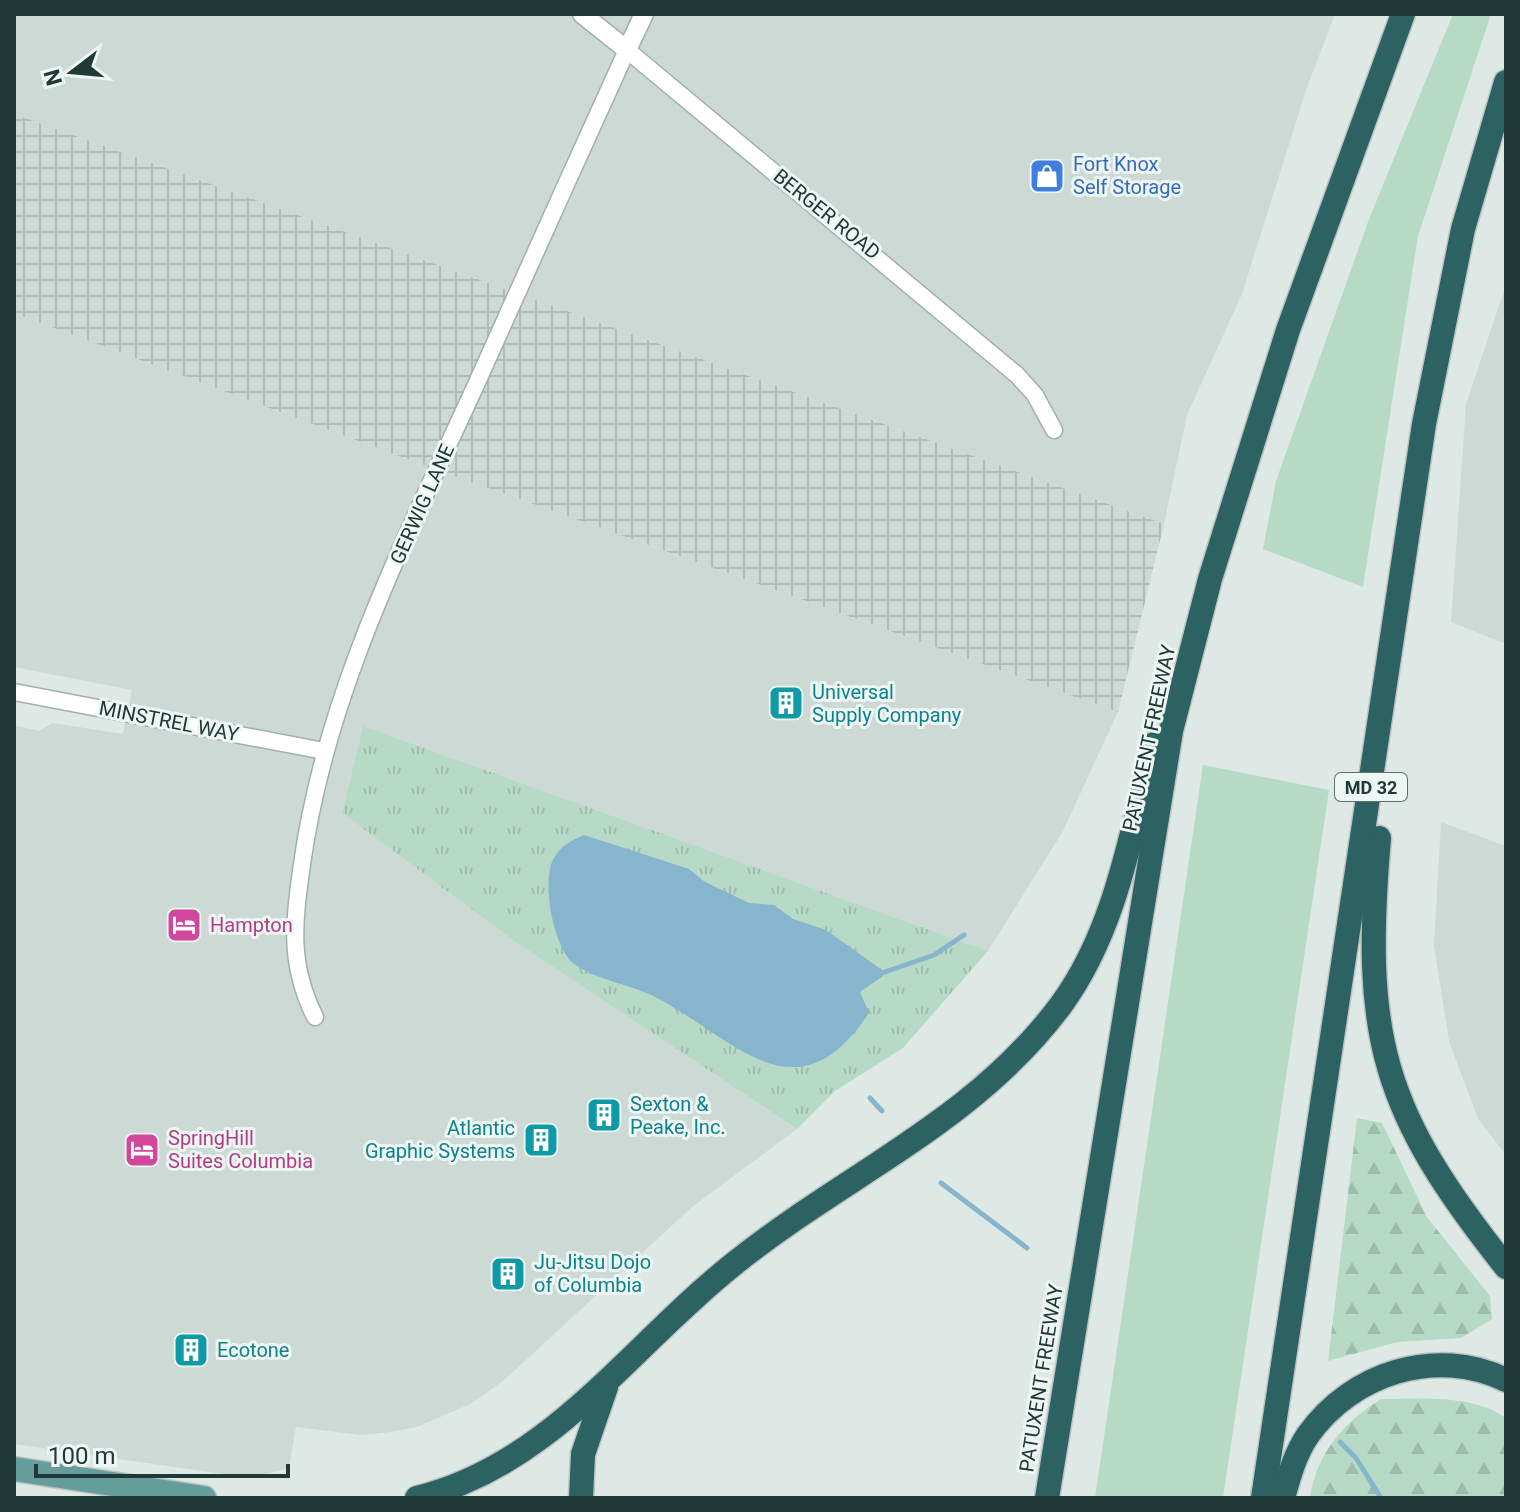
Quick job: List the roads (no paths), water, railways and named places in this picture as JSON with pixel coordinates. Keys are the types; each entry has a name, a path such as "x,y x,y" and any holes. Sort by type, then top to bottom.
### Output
{"highway":[{"name":"PATUXENT FREEWAY","path":"1047,1498 1171,731 1210,579 1303,286 1403,14"},
{"name":"MD 32","path":"1263,1498 1398,600 1446,304 1463,229 1506,82"},
{"path":"417,1498 486,1474 522,1453 609,1381 743,1256 787,1223 968,1103 1031,1044 1084,968 1115,894 1156,737 1210,579"},
{"path":"1398,600 1373,904 1374,999 1394,1092 1413,1134 1459,1208 1506,1267"},
{"path":"1283,1498 1307,1437 1325,1414 1364,1384 1392,1372 1444,1365 1472,1369 1506,1380"},
{"path":"581,1498 583,1454 609,1381"}],"main road":[{"path":"14,1469 204,1498"}],"street":[{"name":"BERGER ROAD","path":"582,14 1017,375 1035,395 1054,430"},
{"name":"GERWIG LANE","path":"315,1017 301,989 294,934 310,808 324,751 354,657 644,14"},
{"name":"MINSTREL WAY","path":"14,692 324,751"}],"water":[{"path":"584,835 689,869 705,882 749,903 774,905 793,919 826,930 882,970 883,976 860,992 869,1013 843,1045 817,1062 791,1067 766,1062 659,999 594,975 574,964 555,929 549,880 558,852"}],"waterway":[{"path":"882,973 934,955 964,935"},
{"path":"870,1098 882,1111"},
{"path":"941,1183 1027,1248"},
{"path":"1340,1442 1356,1458 1381,1498"}],"place":[{"name":"Fort Knox Self Storage","path":"1047,176"},
{"name":"Universal Supply Company","path":"786,703"},
{"name":"Hampton","path":"184,925"},
{"name":"Sexton & Peake, Inc.","path":"604,1115"},
{"name":"Atlantic Graphic Systems","path":"541,1140"},
{"name":"SpringHill Suites Columbia","path":"142,1150"},
{"name":"Ju-Jitsu Dojo of Columbia","path":"508,1274"},
{"name":"Ecotone","path":"191,1350"}]}
